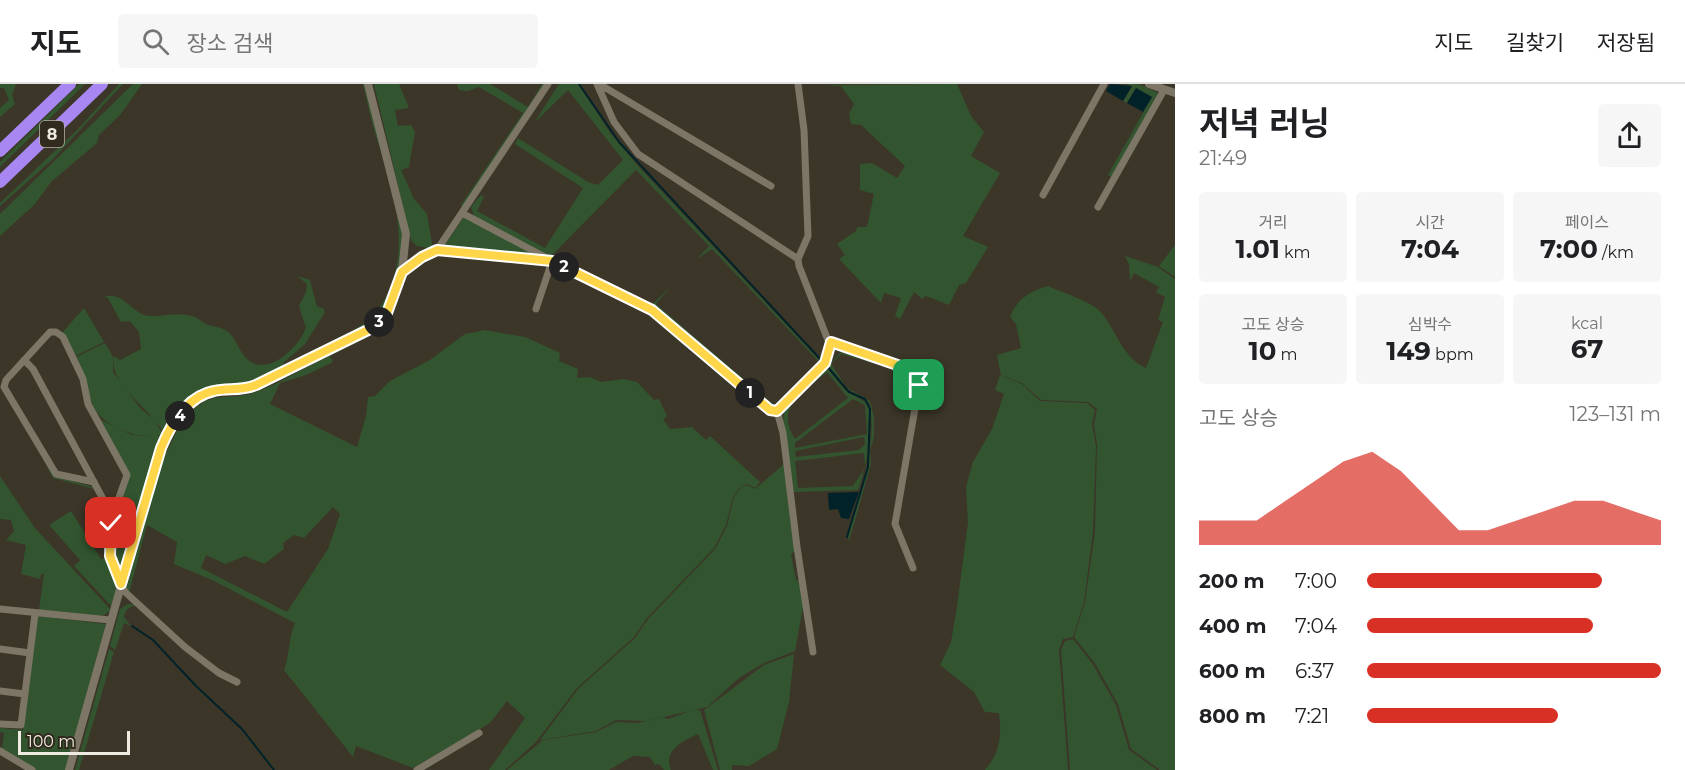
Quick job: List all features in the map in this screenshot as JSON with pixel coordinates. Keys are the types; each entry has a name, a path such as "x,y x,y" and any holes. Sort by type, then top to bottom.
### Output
{"highway":[{"name":"8","path":"0,151 70,84"},
{"name":"8","path":"0,182 102,84"}],"street":[{"path":"69,770 161,448 171,427 187,406 198,397 213,391 240,390 256,385 363,333 387,313 402,272 406,247 405,223 368,84"},
{"path":"437,250 548,84"},
{"path":"598,84 771,186"},
{"path":"598,84 614,122 638,154 798,259 812,300 831,342 825,363 777,411"},
{"path":"798,84 804,130 808,236 798,259"},
{"path":"1043,195 1104,84"},
{"path":"1149,84 1175,93"},
{"path":"1098,207 1164,90"},
{"path":"462,213 549,260 652,310 770,410 777,411"},
{"path":"402,272 422,257 437,250 549,260"},
{"path":"536,309 549,260"},
{"path":"94,482 56,474 5,390 5,382 47,334 57,332 63,338 83,379 88,404 127,475 115,509 110,512"},
{"path":"831,342 906,368 917,380 918,391 895,524 913,568"},
{"path":"24,360 33,369 110,512 110,556 121,584 131,598 184,647 219,673 237,682"},
{"path":"777,411 783,433 796,548 813,652"},
{"path":"0,609 110,620"},
{"path":"0,724 21,725 35,614"},
{"path":"0,649 30,653"},
{"path":"0,691 25,694"},
{"path":"417,770 479,733"},
{"path":"0,751 33,770"}],"green space":[{"path":"0,84 16,84 12,95 15,104 0,117 0,108 9,100 4,88 0,88"},
{"path":"79,84 85,84 0,167 0,162"},
{"path":"119,84 123,84 53,159 0,206 0,203 76,131"},
{"path":"133,84 142,84 120,115 99,135 97,143 51,182 35,204 0,236 0,214"},
{"path":"363,84 367,84 403,237 400,268 386,304 368,326 344,339 376,313 389,292 396,270 399,247 398,224 389,179"},
{"path":"374,84 399,84 409,108 395,110 398,126 411,125 415,132 409,167 401,170 414,199 427,214 433,249 417,246 411,240"},
{"path":"457,84 490,84 528,107 542,84 546,84 463,207 461,205 523,113 479,87 468,91 459,90"},
{"path":"559,84 578,84 611,134 639,167 823,364 781,405 771,406 651,306 671,286 656,304 774,405 780,404 821,364 712,249 697,259 709,246 636,170 551,256 474,216 471,207 481,195 484,197 477,211 545,248 583,188 515,144 518,138 588,182 598,185 623,160 568,90 534,123"},
{"path":"957,84 971,116 984,132 971,156 1000,173 963,236 988,247 966,283 959,285 949,305 926,296 922,299 914,292 900,319 895,316 901,298 884,293 881,303 839,259 845,255 837,244 856,231 857,227 867,227 874,194 860,190 860,164 872,163 897,178 905,166 861,125 851,124 849,114 854,104 841,86 823,85"},
{"path":"1128,84 1139,84 1158,93 1158,96 1112,177 1108,175 1152,97 1136,88 1127,103 1123,101 1132,87"},
{"path":"464,217 531,255 446,248 446,243"},
{"path":"1175,245 1175,277 1159,266"},
{"path":"1125,256 1158,267 1175,279 1175,770 1160,770 1131,749 1118,704 1094,662 1074,637 1085,602 1095,532 1097,445 1094,424 1097,409 1088,402 1041,400 1022,383 1001,375 997,355 1021,348 1016,324 1010,317 1016,305 1025,297 1035,290 1048,286 1082,300 1099,310 1130,357 1146,368 1163,322 1158,320 1165,297 1156,292 1159,287 1134,273 1130,281 1129,264"},
{"path":"297,276 310,280 317,307 323,308 325,312 305,344 283,363 286,368 249,385 199,390 184,405 165,435 117,377 114,356 120,360 141,349 139,332 130,321 121,322 108,298 104,297 121,299 144,315 188,315 206,324 222,328 233,337 248,360 265,365 283,357 290,351 306,328 299,306 307,284"},
{"path":"84,308 104,342 75,356 61,334"},
{"path":"485,330 525,337 560,353 559,361 578,369 577,378 590,377 601,382 624,379 637,382 654,400 659,399 667,416 663,419 670,429 692,427 706,440 710,436 760,482 755,488 747,484 740,487 733,497 726,525 714,548 647,618 634,637 577,688 536,742 505,770 489,770 525,718 507,701 490,723 413,768 356,746 353,757 284,670 295,623 212,580 174,564 177,542 147,525 129,593 126,591 144,518 162,462 187,417 202,403 215,398 256,392 330,356 333,362 306,375 280,383 270,404 357,447 366,416 368,397 375,396 390,381 430,360 465,334","holes":["333,507 340,514 328,549 287,612 201,568 206,555 225,564 245,556 264,564 284,549 283,543 294,535 304,538"]},
{"path":"105,343 113,357 113,372 141,409 155,420 164,437 133,434 116,427 97,413 76,357"},
{"path":"841,352 905,371 916,382 913,407 913,384 891,368 841,354 831,364 846,387 870,401 874,417 874,437 870,451 871,464 849,541 849,530 869,457 872,429 869,402 845,387 828,366"},
{"path":"827,368 844,389 868,404 869,436 865,466 864,453 795,461 798,488 853,486 864,469 858,490 794,492 783,423 784,410 799,396 788,417 789,427 795,439 848,398 827,372 803,391","holes":["853,399 865,405 867,434 795,448 795,443","864,437 865,444 859,450 796,457 795,451"]},
{"path":"1000,375 1022,384 1040,401 1087,403 1095,410 1092,424 1096,446 1093,532 1084,602 1073,637 1063,639 1059,650 1068,770 985,770 994,757 999,743 999,713 985,712 974,692 940,665 951,642 956,613 968,523 966,487 973,462 992,429 1004,394 995,390"},
{"path":"99,419 132,435 156,435 164,438 120,570 112,549 112,537 117,513 129,479"},
{"path":"32,438 56,477 93,487 109,516 108,553 118,585 111,606 74,566 80,560 49,525 71,511 101,559 106,559 107,515 94,489 53,478"},
{"path":"785,463 795,551 791,554 796,580 800,581 803,607 795,651 762,664 739,678 707,707 647,721 616,720 596,731 540,740 578,689 635,638 648,619 715,549 727,526 734,497 741,487 747,485 755,489"},
{"path":"0,476 35,528 111,610 102,616 39,610 44,574 41,574 40,579 21,574 26,545 6,540 14,531 11,520 0,519"},
{"path":"128,604 138,605 130,607 125,612 124,617 131,626 124,623 115,650 110,646 120,609"},
{"path":"38,616 106,624 66,770 36,770 2,749 4,733 0,732 0,728 23,730"},
{"path":"1073,639 1092,663 1116,705 1129,750 1157,770 1070,770 1061,650 1065,641"},
{"path":"109,649 114,652 79,770 75,770"},
{"path":"794,654 789,702 777,749 749,766 732,765 732,770 720,770 704,710 764,665"},
{"path":"693,710 700,710 718,770 713,770 698,734 681,743 672,752 669,763 671,770 664,770 659,764 655,765 650,757 633,756 609,770 507,770 543,740 596,732 616,722 637,723 663,717 668,719"}],"water":[{"path":"1110,84 1132,86 1123,101 1106,91"},
{"path":"1136,88 1152,97 1143,112 1127,103"},
{"path":"859,492 849,519 841,518 838,509 829,510 828,493"}],"waterway":[{"path":"579,84 619,142 823,362"},
{"path":"827,366 849,392 865,399 870,409 868,467 847,537"},
{"path":"132,626 153,640 196,686 242,729 274,770"}],"route":[{"path":"111,523 110,556 121,584 161,448 171,427 187,406 206,393 240,390 275,377 372,328 387,313 402,272 414,262 437,250 547,258 652,310 770,410 777,411 825,363 831,342 906,368 913,374 919,385"}]}
